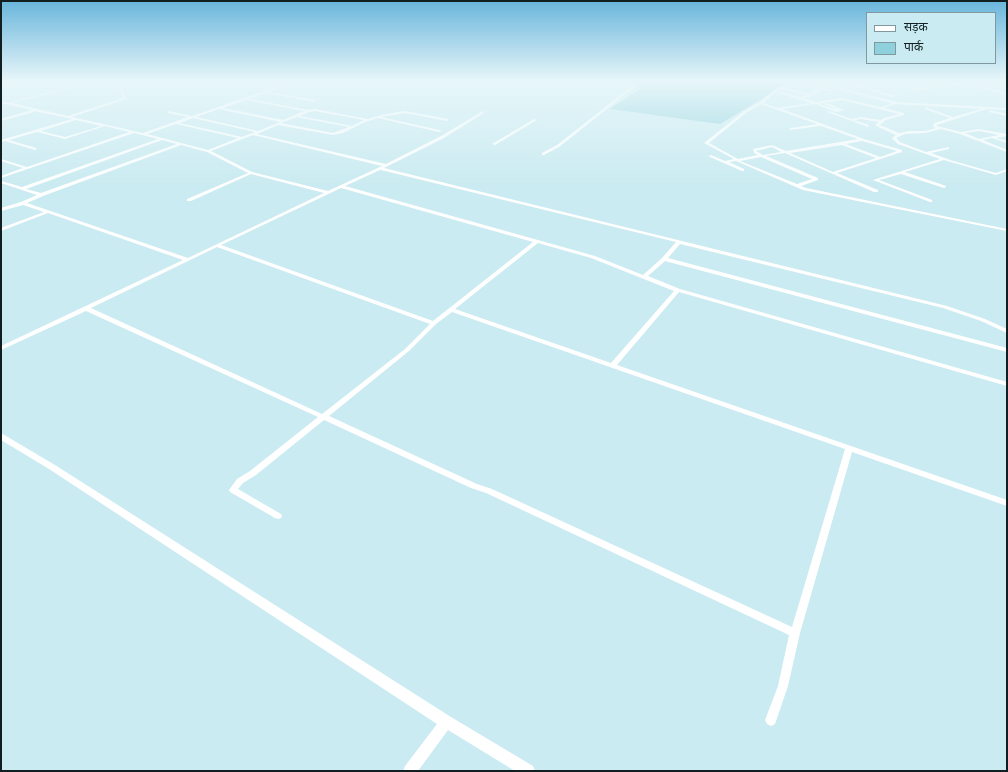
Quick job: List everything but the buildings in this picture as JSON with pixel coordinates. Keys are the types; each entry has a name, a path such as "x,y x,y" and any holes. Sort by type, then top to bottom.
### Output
{"street":[{"path":"1,120 16,116"},
{"path":"63,116 208,150 251,173 327,192"},
{"path":"188,116 385,165"},
{"path":"254,116 333,134 368,120 383,116"},
{"path":"208,150 296,116"},
{"path":"296,116 352,127"},
{"path":"347,116 368,120"},
{"path":"426,116 447,120"},
{"path":"1,348 87,309 327,192 449,135 477,116"},
{"path":"543,154 558,146 596,116"},
{"path":"740,116 706,143 768,175 805,189 1007,230"},
{"path":"797,116 863,140 901,151"},
{"path":"839,116 868,126"},
{"path":"848,120 861,118 880,122 897,116"},
{"path":"947,116 952,118"},
{"path":"959,116 935,124 936,127 961,133 1007,151"},
{"path":"143,134 192,117"},
{"path":"378,117 439,131"},
{"path":"3,140 76,119"},
{"path":"494,144 535,120"},
{"path":"880,122 877,126 898,134 913,131 924,132 941,128"},
{"path":"176,123 242,138"},
{"path":"792,129 821,125"},
{"path":"38,131 65,138 104,126"},
{"path":"961,133 979,130 1006,135"},
{"path":"1,177 133,132"},
{"path":"898,134 894,138 899,143 925,153 996,174 1007,170"},
{"path":"978,140 1006,135"},
{"path":"994,138 1007,142"},
{"path":"24,188 161,139"},
{"path":"3,140 35,149"},
{"path":"724,162 863,140"},
{"path":"1,210 180,144"},
{"path":"843,144 880,158"},
{"path":"798,186 816,179 762,156 754,150 772,146 876,191"},
{"path":"925,153 948,148"},
{"path":"832,173 901,151 916,150"},
{"path":"711,156 742,170"},
{"path":"930,201 875,180 945,159"},
{"path":"1,160 26,168"},
{"path":"379,168 945,307 983,320 1007,331"},
{"path":"900,172 944,187"},
{"path":"189,200 251,173"},
{"path":"1,182 24,188 41,195"},
{"path":"340,186 593,257 678,290 1007,384"},
{"path":"23,203 110,232 186,260"},
{"path":"1,230 47,212"},
{"path":"278,516 233,490 240,481 253,473 407,350 434,323 537,241"},
{"path":"644,278 679,242"},
{"path":"218,246 434,323"},
{"path":"664,259 1007,350"},
{"path":"612,366 678,290"},
{"path":"87,309 474,486 489,491 795,633"},
{"path":"452,310 1007,503"},
{"path":"1,436 58,471 446,722 528,771"},
{"path":"771,720 783,686 795,633 849,448"},
{"path":"410,771 446,722"}],"green space":[{"path":"662,116 733,116 720,124"}]}
